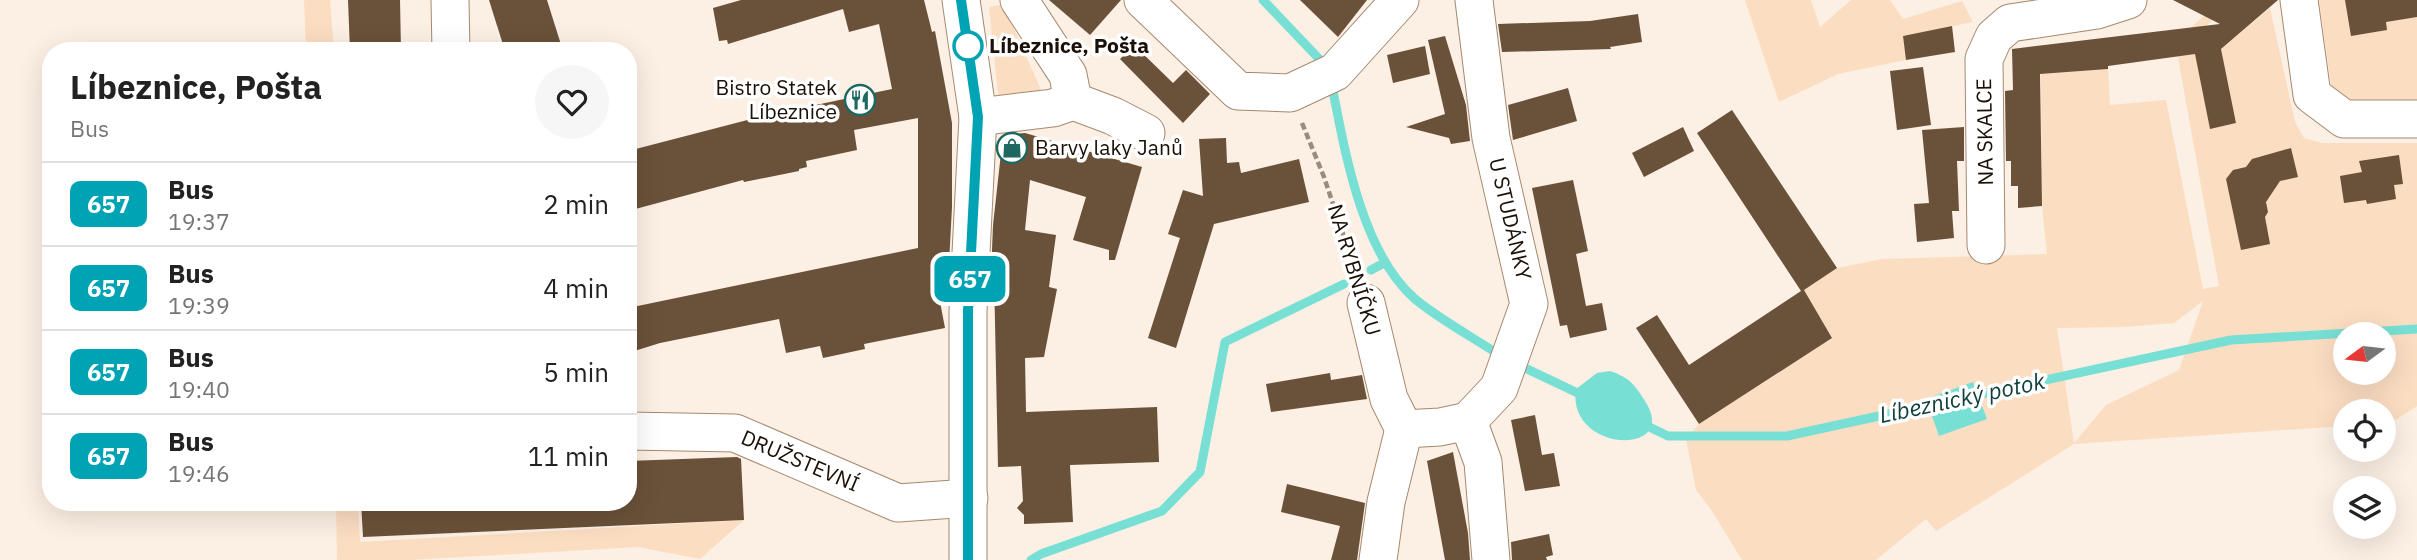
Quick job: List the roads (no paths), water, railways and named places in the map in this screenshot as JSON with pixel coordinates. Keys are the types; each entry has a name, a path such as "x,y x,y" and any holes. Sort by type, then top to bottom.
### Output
{"street":[{"path":"450,0 451,42"},
{"path":"961,0 978,117 968,311 968,560"},
{"path":"1019,0 1068,75 1073,101"},
{"path":"1151,2 1238,91 1290,93 1335,72 1400,0"},
{"name":"U STUDÁNKY","path":"1468,421 1499,388 1529,304 1491,138 1474,0"},
{"name":"NA SKALCE","path":"1986,245 1984,59 1994,37 2010,23 2097,10 2128,0"},
{"path":"2299,0 2312,95 2344,119 2417,118"},
{"path":"978,117 1053,108 1073,101 1113,116 1146,133"},
{"name":"NA RYBNÍČKU","path":"1366,303 1389,399 1404,429"},
{"path":"1378,560 1386,502 1404,429 1440,427 1468,421 1483,462 1492,560"},
{"name":"DRUŽSTEVNÍ","path":"637,431 735,432 898,503 969,498"}],"water":[{"path":"1610,371 1631,382 1638,390 1652,419 1648,432 1636,439 1620,440 1603,436 1588,426 1578,410 1576,389 1597,373"},
{"path":"1973,382 1987,419 1939,436 1926,399"}],"waterway":[{"name":"Líbeznický potok","path":"1263,0 1324,64"},
{"name":"Líbeznický potok","path":"1332,86 1358,200 1382,256 1397,279 1415,299 1501,356"},
{"path":"1371,270 1384,263"},
{"path":"1031,560 1041,554 1162,511 1200,472 1225,342 1344,284"},
{"name":"Líbeznický potok","path":"1967,397 2231,340 2417,329"},
{"name":"Líbeznický potok","path":"1521,366 1584,396"},
{"name":"Líbeznický potok","path":"1641,423 1668,436 1787,436 1939,403"}],"place":[{"name":"Líbeznice, Pošta","path":"968,46"},
{"name":"Bistro Statek Líbeznice","path":"860,100"},
{"name":"Barvy laky Janů","path":"1012,148"}]}
